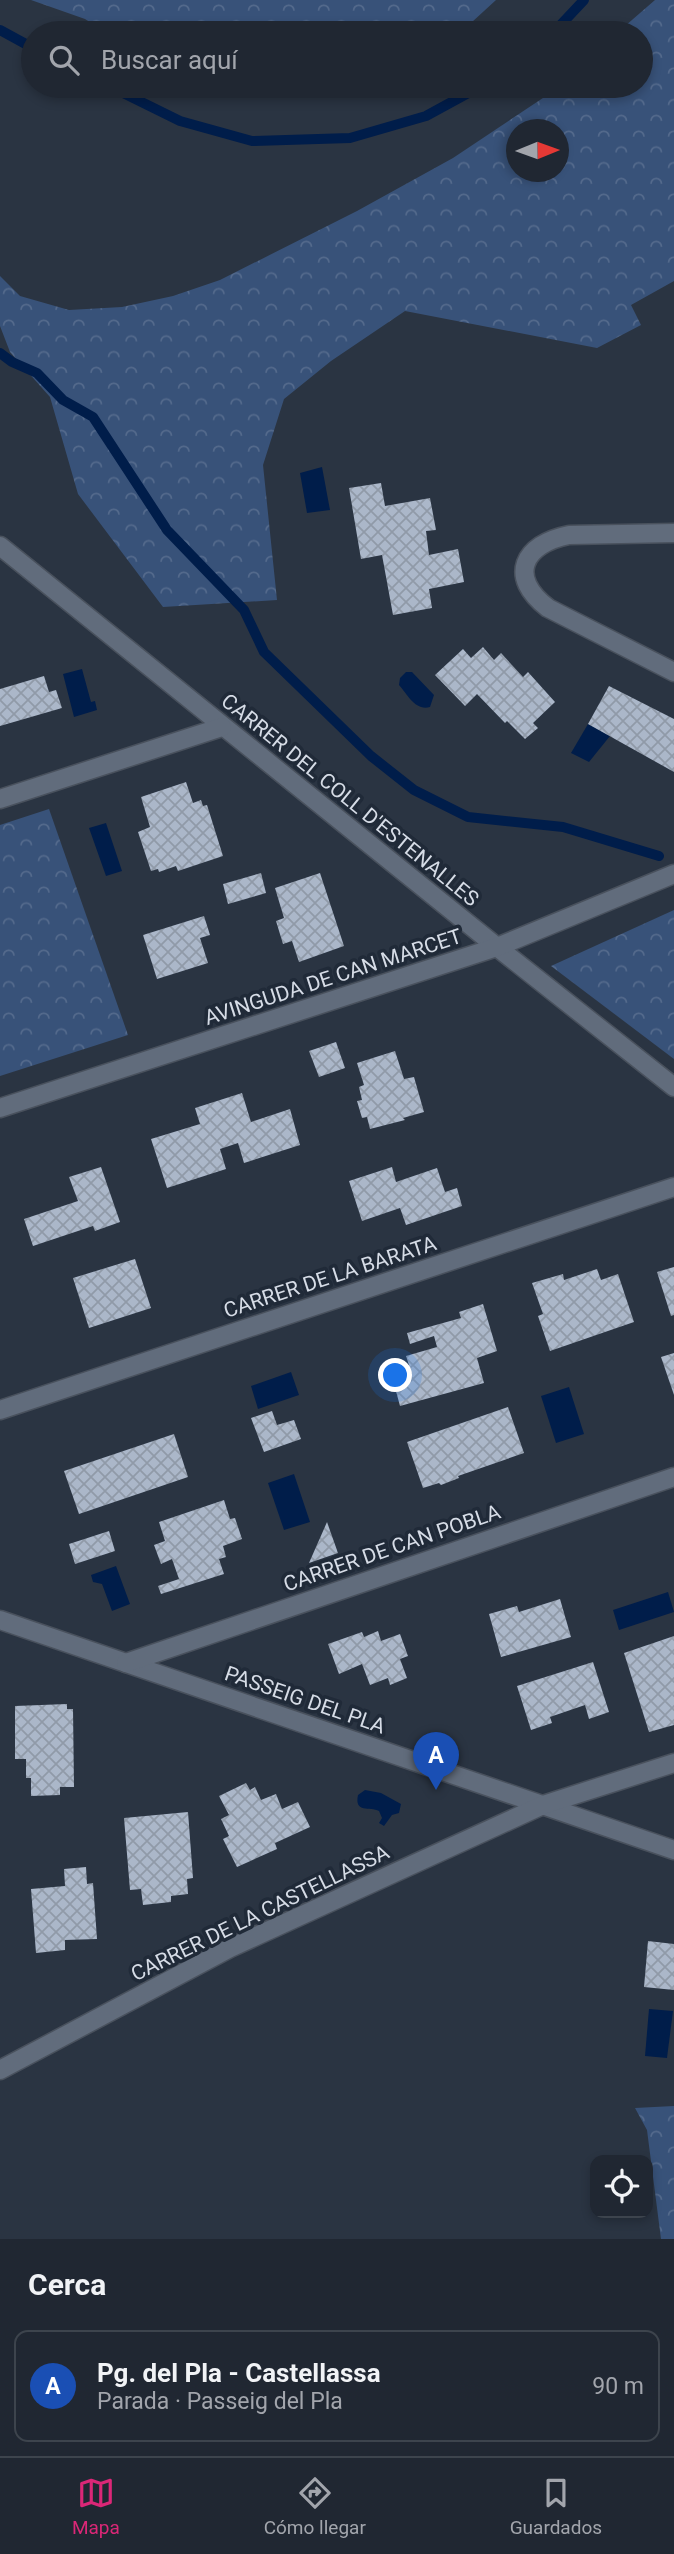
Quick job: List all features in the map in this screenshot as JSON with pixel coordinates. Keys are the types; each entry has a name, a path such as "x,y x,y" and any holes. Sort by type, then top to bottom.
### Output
{"street":[{"path":"674,533 569,534 535,548 526,565 530,590 548,608 674,672"},
{"name":"CARRER DEL COLL D'ESTENALLES","path":"0,546 222,727 674,1087"},
{"path":"0,799 222,727"},
{"name":"AVINGUDA DE CAN MARCET","path":"0,1108 497,947 674,874"},
{"name":"CARRER DE LA BARATA","path":"0,1410 674,1188"},
{"name":"CARRER DE CAN POBLA","path":"126,1662 674,1476"},
{"name":"PASSEIG DEL PLA","path":"0,1620 674,1850"},
{"name":"CARRER DE LA CASTELLASSA","path":"0,2070 230,1948 543,1805 674,1763"}],"green space":[{"path":"31,0 496,0 473,21 85,19"},
{"path":"655,0 674,0 674,281 631,305 641,325 597,348 405,311 331,361 284,399 263,465 277,600 163,607 78,494 50,397 10,352 0,326 0,276 20,296 69,310 122,307 173,296 220,280 357,211 453,158 506,123 506,182 569,182 569,119 512,119 543,98 653,98 653,21 631,21"},
{"path":"49,809 128,1035 0,1076 0,825"},
{"path":"674,910 674,1059 551,966"},
{"path":"674,2106 674,2239 661,2239 653,2155 650,2155 647,2130 635,2108"}],"shaded area":[{"path":"322,467 330,510 307,513 300,473"},
{"path":"82,669 91,702 95,701 97,710 74,717 63,674"},
{"path":"406,672 412,672 434,695 430,707 420,707 399,685 400,678"},
{"path":"588,724 610,736 589,762 571,753"},
{"path":"106,823 122,871 106,876 89,828"},
{"path":"291,1372 299,1395 258,1409 251,1386"},
{"path":"569,1387 584,1434 556,1443 541,1396"},
{"path":"294,1474 310,1522 284,1530 268,1483"},
{"path":"116,1566 130,1604 112,1611 102,1584 93,1582 91,1575"},
{"path":"668,1592 674,1612 619,1630 613,1610"},
{"path":"365,1790 381,1793 401,1804 399,1813 392,1815 384,1826 379,1823 382,1818 379,1811 358,1805 358,1795"},
{"path":"649,2009 673,2011 667,2058 645,2056"}],"building":[{"path":"381,483 385,506 430,498 436,530 426,531 429,555 458,549 464,582 429,589 432,608 393,615 382,555 361,559 349,488"},
{"path":"483,647 494,660 501,653 523,677 528,672 555,702 533,723 538,728 525,739 477,694 465,706 435,675 463,649 471,658"},
{"path":"44,676 49,692 56,690 62,708 0,726 0,689"},
{"path":"609,686 674,719 674,772 588,724"},
{"path":"186,782 193,803 201,800 203,806 207,805 223,856 178,871 176,866 159,872 158,869 151,871 138,832 150,827 141,797"},
{"path":"261,873 266,893 228,904 223,884"},
{"path":"320,873 344,946 299,962 292,941 283,944 276,921 284,918 275,888"},
{"path":"204,916 210,935 200,938 208,963 157,979 143,935"},
{"path":"336,1042 345,1068 319,1077 309,1051"},
{"path":"395,1051 404,1079 414,1077 424,1112 370,1129 367,1117 362,1118 357,1101 362,1100 359,1087 364,1085 357,1063"},
{"path":"242,1093 251,1122 290,1109 300,1145 244,1163 238,1143 220,1149 226,1169 167,1188 151,1139 200,1124 195,1108"},
{"path":"101,1167 120,1222 95,1231 93,1226 33,1246 24,1219 78,1201 69,1177"},
{"path":"392,1167 396,1182 437,1168 445,1192 457,1188 462,1206 406,1225 400,1208 362,1221 349,1181"},
{"path":"135,1259 151,1308 89,1328 73,1278"},
{"path":"674,1267 674,1315 671,1316 657,1272"},
{"path":"597,1269 601,1280 618,1274 634,1322 550,1351 538,1316 543,1314 532,1283 563,1274 564,1280"},
{"path":"483,1304 497,1351 477,1358 484,1383 400,1406 393,1380 412,1374 406,1356 437,1347 434,1336 410,1344 407,1333 461,1318 459,1312"},
{"path":"674,1353 674,1395 661,1357"},
{"path":"508,1407 524,1453 458,1476 459,1478 441,1485 439,1483 423,1488 407,1442"},
{"path":"272,1411 277,1425 294,1420 301,1439 264,1452 251,1418"},
{"path":"174,1434 188,1477 79,1514 64,1471"},
{"path":"224,1500 230,1519 235,1518 242,1539 223,1546 226,1557 219,1559 224,1574 161,1594 158,1586 179,1579 172,1559 161,1564 154,1545 165,1541 159,1522"},
{"path":"327,1522 338,1553 309,1563"},
{"path":"109,1531 115,1551 75,1564 69,1544"},
{"path":"560,1599 571,1637 501,1657 489,1614 517,1606 519,1612"},
{"path":"378,1631 381,1641 400,1634 408,1656 400,1659 407,1678 390,1685 388,1678 370,1685 362,1664 339,1674 328,1644 362,1632 364,1637"},
{"path":"674,1636 674,1725 649,1732 624,1653"},
{"path":"593,1662 609,1712 589,1719 585,1705 550,1717 552,1723 531,1730 517,1686"},
{"path":"67,1704 67,1709 73,1709 74,1787 60,1787 60,1795 31,1796 31,1778 26,1778 26,1759 15,1759 15,1706"},
{"path":"246,1783 250,1790 255,1787 261,1800 276,1794 282,1809 298,1802 310,1827 275,1843 277,1849 237,1867 223,1839 229,1836 221,1819 229,1815 219,1796"},
{"path":"188,1812 193,1878 187,1879 188,1894 171,1896 171,1902 143,1905 141,1889 130,1890 124,1818"},
{"path":"86,1867 87,1884 93,1883 97,1939 65,1940 65,1950 36,1953 31,1889 65,1886 64,1869"},
{"path":"648,1941 674,1944 674,1990 644,1987"}],"waterway":[{"path":"564,21 584,0"},
{"path":"0,30 21,41"},
{"path":"133,98 180,121 252,141 350,138 426,116 459,98"},
{"path":"0,353 12,362 37,373 63,400 93,417 167,530 244,610 264,652 371,756 414,790 468,817 563,827 659,856"}],"place":[{"name":"Pg. del Pla - Castellassa","path":"436,1790"}]}
